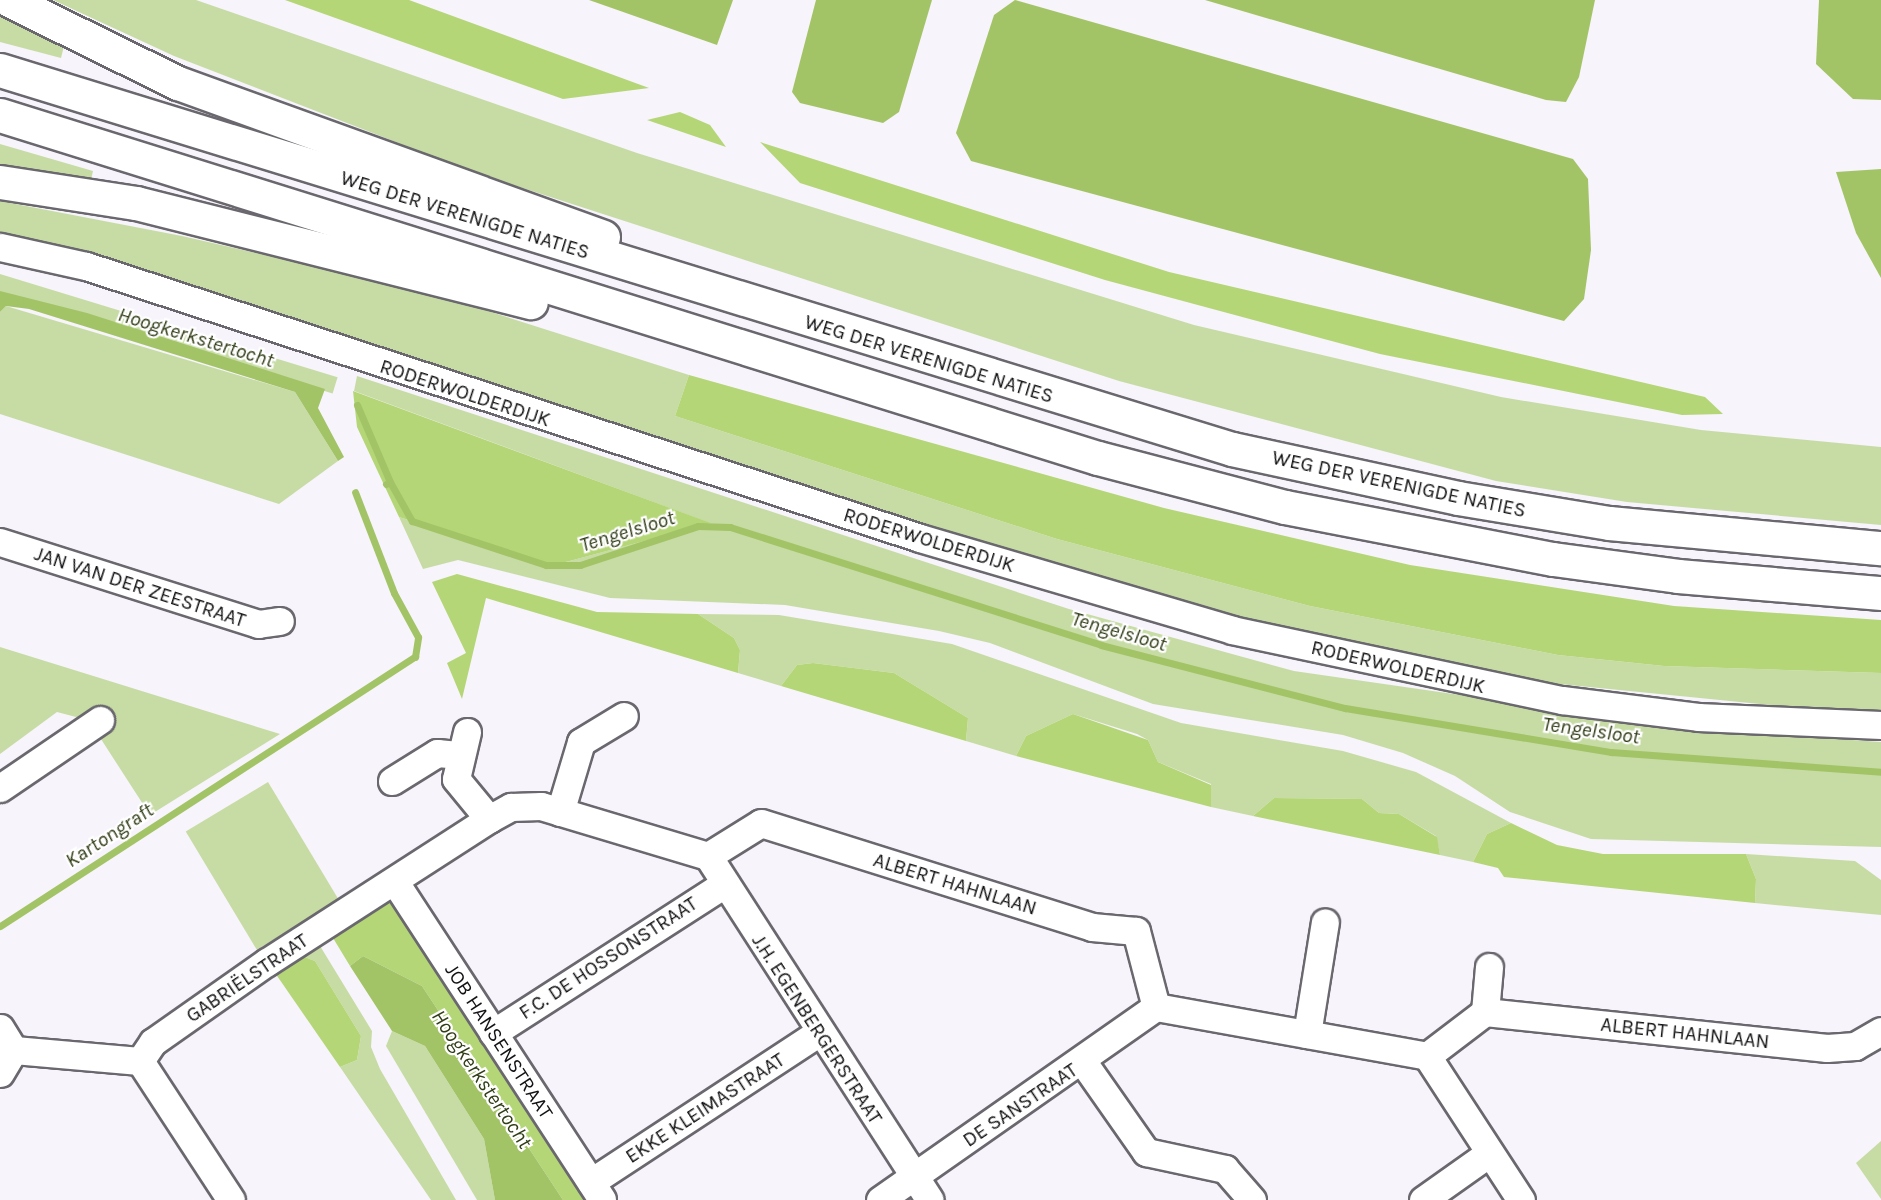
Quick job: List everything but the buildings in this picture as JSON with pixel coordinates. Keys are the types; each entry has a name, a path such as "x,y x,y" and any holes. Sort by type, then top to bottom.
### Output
{"highway":[{"path":"9,0 178,82 494,195 859,337"},
{"name":"WEG DER VERENIGDE NATIES","path":"0,70 1095,410 1354,477 1609,523 1881,548"},
{"path":"0,115 1098,458 1285,507 1553,559 1701,579 1881,592"},
{"path":"0,182 136,203 422,277 758,353"}],"street":[{"name":"RODERWOLDERDIJK","path":"0,247 86,266 908,535 1232,630 1562,700 1698,717 1881,725"},
{"name":"JAN VAN DER ZEESTRAAT","path":"0,542 258,624 280,621"},
{"path":"560,812 581,742 624,716"},
{"path":"0,788 100,720"},
{"path":"392,781 437,753 463,743 456,779 489,819 527,804 708,856"},
{"name":"GABRIËLSTRAAT","path":"140,1061 153,1042 489,819"},
{"name":"ALBERT HAHNLAAN","path":"708,856 761,823 1092,927 1136,931 1156,1007"},
{"name":"J.H. EGENBERGERSTRAAT","path":"708,856 818,1034 930,1200"},
{"name":"JOB HANSENSTRAAT","path":"395,882 597,1191"},
{"name":"F.C. DE HOSSONSTRAAT","path":"493,1033 724,884"},
{"path":"1307,1034 1325,922"},
{"path":"1156,1007 1427,1056 1485,1012 1489,967"},
{"name":"DE SANSTRAAT","path":"880,1200 1083,1062 1156,1007"},
{"name":"ALBERT HAHNLAAN","path":"1485,1012 1827,1048 1855,1046 1881,1031"},
{"name":"EKKE KLEIMASTRAAT","path":"597,1191 818,1034"},
{"path":"0,1073 7,1039 140,1061 231,1200"},
{"path":"1427,1056 1488,1154 1521,1200"},
{"path":"1083,1062 1146,1152 1225,1169 1252,1200"},
{"path":"1423,1200 1488,1154"}],"shaded area":[{"path":"53,0 196,0 637,153 1194,325 1501,397 1701,430 1881,447 1881,525 1627,502 1496,481 1119,381 476,173 174,56"},
{"path":"285,0 409,0 649,88 563,99"},
{"path":"0,12 64,46 61,58 0,42"},
{"path":"680,112 710,125 726,147 647,120"},
{"path":"760,142 1169,272 1705,397 1723,414 1682,415 1380,354 1105,280 800,183"},
{"path":"0,144 93,171 89,189 0,174"},
{"path":"0,201 182,236 431,293 689,375 675,416 1057,539 1310,606 1558,655 1664,666 1881,673 1881,716 1529,681 1299,636 1041,563 0,234"},
{"path":"0,274 338,377 333,393 0,292"},
{"path":"6,306 295,392 338,461 279,504 0,414 0,312"},
{"path":"689,375 1164,508 1410,565 1674,606 1881,620 1881,673 1664,666 1558,655 1310,606 1057,539 675,416"},
{"path":"357,376 1069,609 1294,671 1695,729 1881,742 1881,847 1591,839 1510,812 1455,776 1403,753 1343,735 1153,704 990,643 939,631 785,605 610,598 458,560 423,569 399,517 551,566 710,523 354,391"},
{"path":"353,391 711,523 551,566 399,517 357,427"},
{"path":"457,574 597,612 698,614 734,638 740,650 738,673 486,598 462,699 447,663 466,653 432,582"},
{"path":"698,614 779,615 952,644 1181,723 1343,751 1416,772 1511,823 1487,834 1473,862 1440,855 1436,836 1399,814 1379,813 1362,799 1274,798 1253,816 1211,807 1211,784 1158,762 1148,740 1137,734 1073,714 1026,736 1016,756 966,741 968,718 894,673 813,663 797,665 781,686 738,673 740,650 734,638"},
{"path":"0,647 280,734 150,815 99,736 114,727 57,712 0,754"},
{"path":"813,663 894,673 968,718 966,741 781,686 797,665"},
{"path":"1073,714 1148,740 1158,762 1211,785 1211,807 1016,756 1026,736"},
{"path":"268,782 339,900 257,950 186,831"},
{"path":"1274,798 1362,799 1379,813 1399,814 1437,837 1440,855 1253,816"},
{"path":"1511,823 1557,845 1603,854 1746,854 1756,879 1755,903 1504,877 1498,868 1473,862 1487,834"},
{"path":"1746,854 1855,861 1881,880 1881,915 1755,903 1756,879"},
{"path":"394,893 589,1200 563,1200 422,986 363,956 350,966 330,933"},
{"path":"317,941 372,1031 371,1047 380,1069 456,1200 431,1200 340,1067 357,1060 361,1036 315,961 297,954"},
{"path":"297,954 315,961 361,1036 357,1060 340,1067 273,970"},
{"path":"392,1031 425,1046 484,1139 495,1200 477,1200 386,1046"},
{"path":"1881,1141 1881,1199 1856,1163"}],"water":[{"path":"589,0 733,0 717,45"},
{"path":"816,0 932,0 899,112 883,123 800,103 792,92"},
{"path":"1015,0 1573,159 1588,179 1591,250 1584,299 1564,321 971,161 956,133 994,15"},
{"path":"1205,0 1595,0 1579,77 1566,102 1546,100"},
{"path":"1819,0 1881,0 1881,100 1853,99 1816,64"},
{"path":"1881,169 1881,278 1856,233 1836,172"},
{"path":"0,291 87,313 325,389 318,408 344,457 338,461 295,392 29,309 6,306 0,312"},
{"path":"363,956 422,986 563,1200 495,1200 484,1139 425,1046 392,1031 350,966"}],"waterway":[{"name":"Tengelsloot","path":"357,405 390,482"},
{"name":"Tengelsloot","path":"386,484 390,482 412,521 546,565 580,565 698,526 730,527 1101,645 1345,708 1611,752 1881,772"},
{"name":"Hoogkerkstertocht","path":"0,926 415,657 418,637 394,593 355,492"}],"water label":[{"name":"Kartongraft","path":"109,835"}]}
